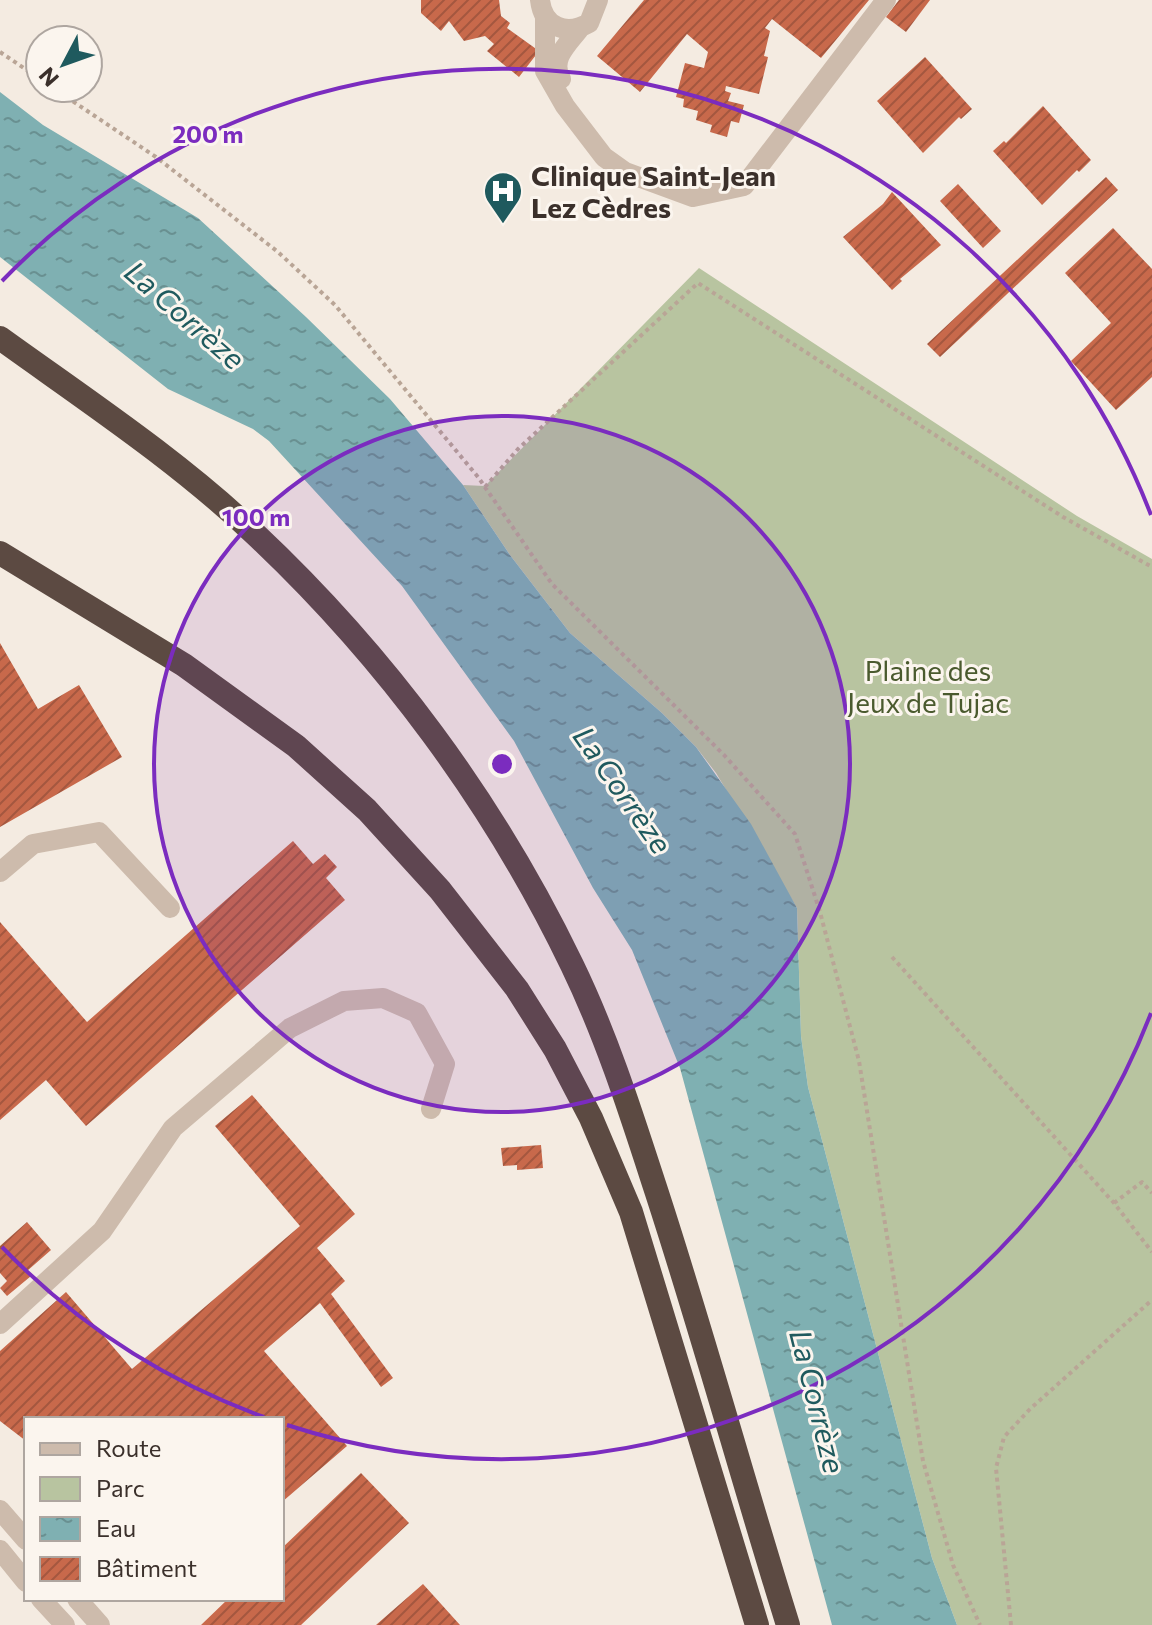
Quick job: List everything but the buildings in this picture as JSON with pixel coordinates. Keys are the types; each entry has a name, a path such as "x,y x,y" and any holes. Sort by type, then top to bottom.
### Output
{"highway":[{"path":"0,338 195,482 254,532 371,658 437,739 492,818 573,968 629,1109 702,1335 788,1625"},
{"path":"0,553 184,665 296,746 367,810 440,890 517,989 584,1104 631,1212 757,1625"}],"street":[{"path":"585,133 578,106 556,71 558,56 594,15 598,0"},
{"path":"543,9 545,71 604,157 625,172 693,197 744,186 886,0"},
{"path":"543,9 561,29 580,28"},
{"path":"0,872 33,844 99,832 170,908"},
{"path":"0,1324 102,1231 173,1128 290,1028 344,1001 383,998 417,1013 445,1064 431,1109"},
{"path":"0,1510 24,1538"},
{"path":"0,1550 24,1580"},
{"path":"43,1601 65,1625"},
{"path":"79,1601 100,1625"}],"path":[{"path":"0,52 24,68"},
{"path":"77,104 156,157 278,252 335,305 485,487 552,584 670,699 795,834 820,912 859,1061 923,1461 953,1565 980,1625"},
{"path":"485,487 518,449 698,283 1063,517 1152,567"},
{"path":"892,957 1114,1203 1152,1252"},
{"path":"1114,1203 1142,1182 1152,1193"},
{"path":"1011,1625 996,1468 1004,1437 1030,1409 1152,1300"}],"green space":[{"name":"Plaine des Jeux de Tujac","path":"699,268 1077,516 1152,559 1152,1625 957,1625 932,1558 808,1087 801,1036 797,908 716,773 696,747 662,713 570,633 510,555 463,485 485,486"}],"water":[{"name":"La Corrèze","path":"0,92 43,125 198,218 306,317 390,399 463,485 510,555 570,633 662,713 696,747 751,824 797,908 801,1036 808,1087 932,1558 957,1625 832,1625 680,1068 632,950 593,888 514,741 402,586 269,441 253,429 168,389 0,257"}],"place":[{"name":"Clinique Saint-Jean Lez Cèdres","path":"503,225"}]}
